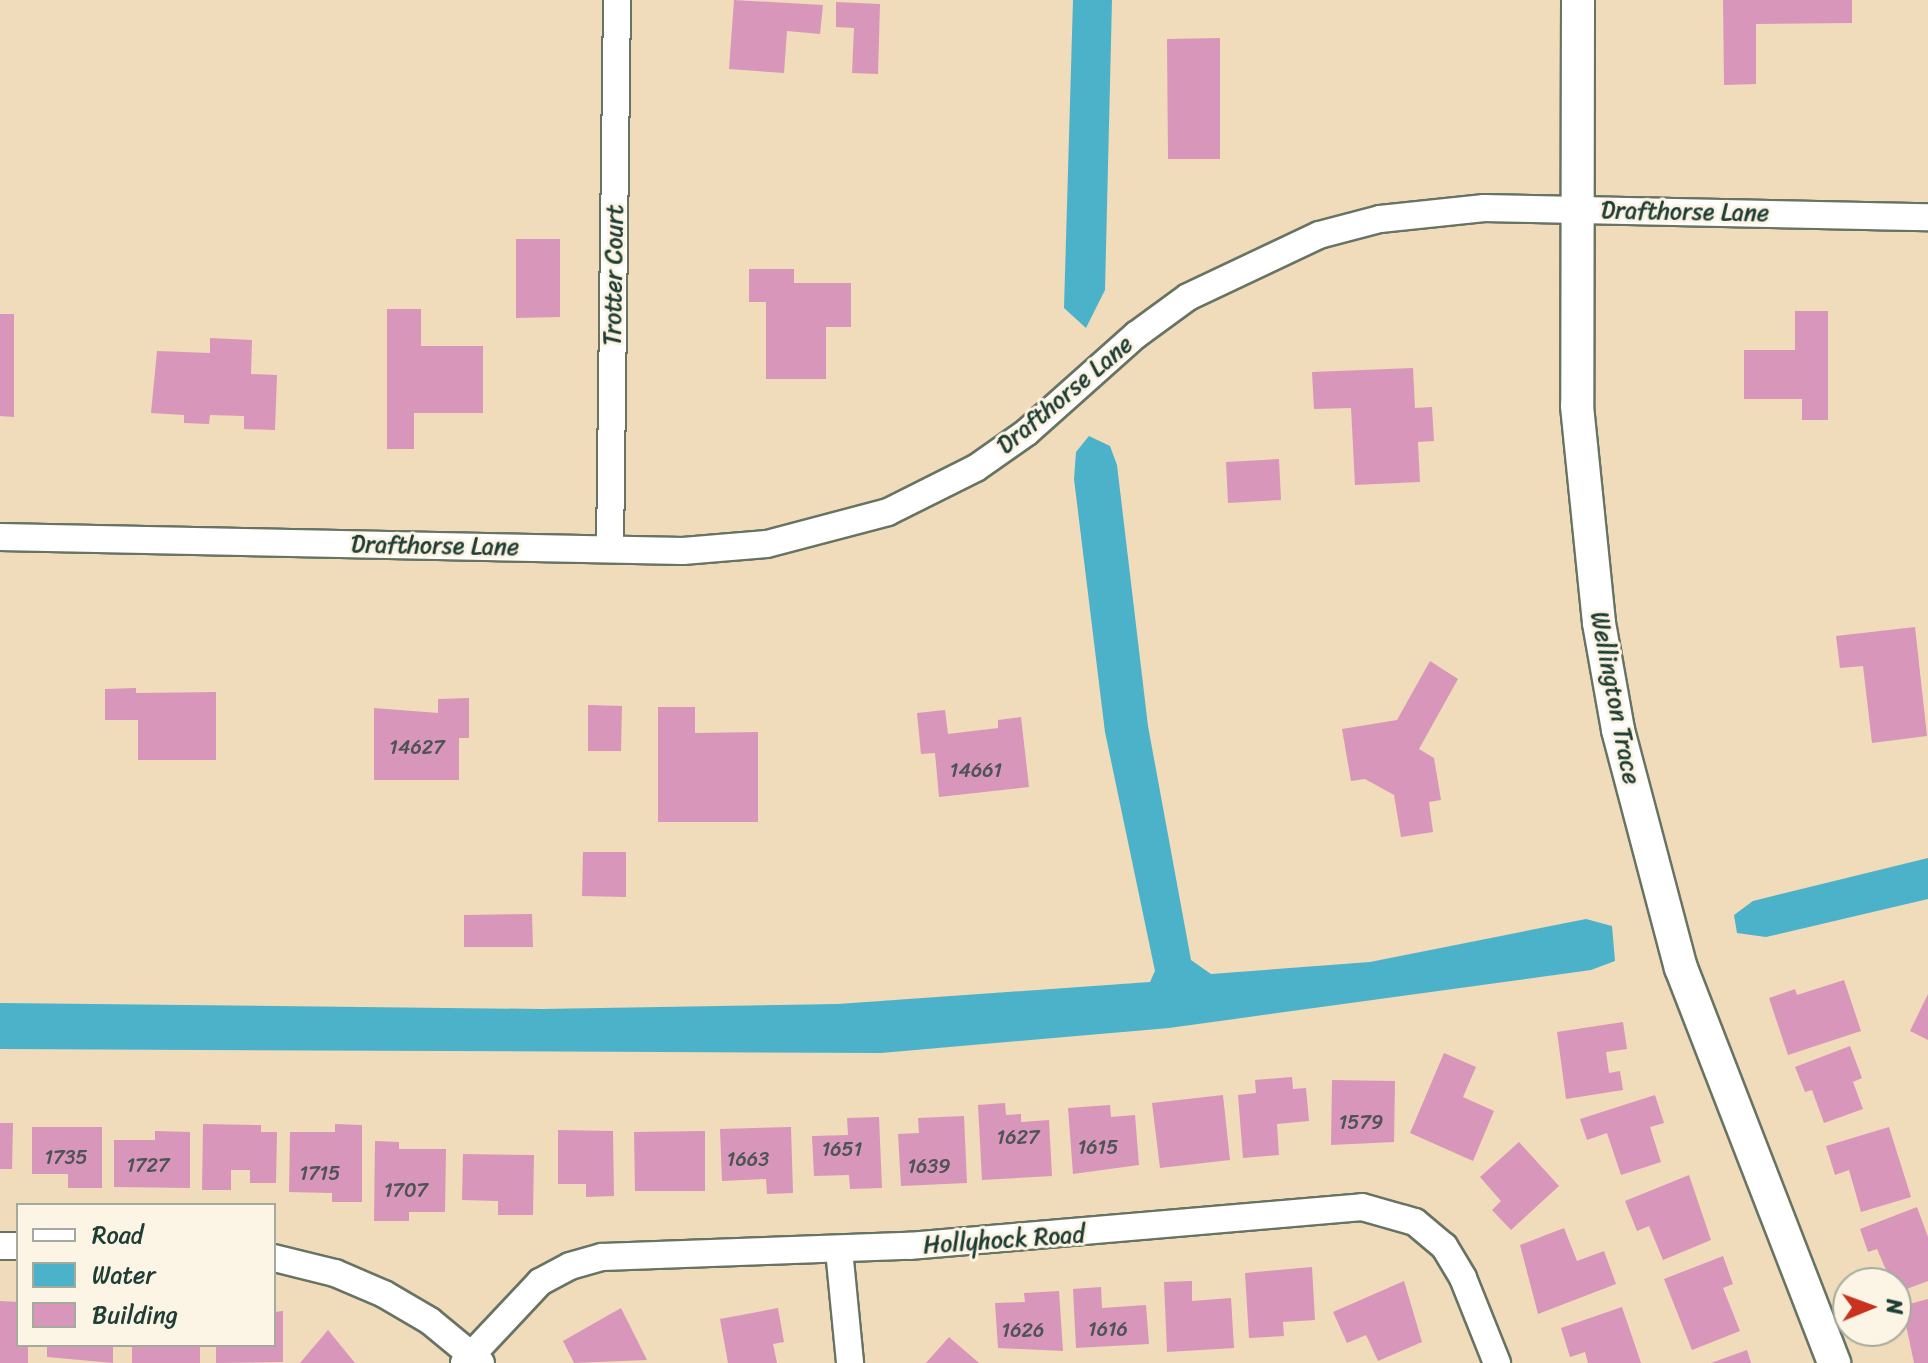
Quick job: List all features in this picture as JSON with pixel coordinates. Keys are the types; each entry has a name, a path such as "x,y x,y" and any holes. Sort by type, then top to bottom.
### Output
{"street":[{"name":"Trotter Court","path":"610,549 617,0"},
{"name":"Wellington Trace","path":"1578,0 1575,210 1577,406 1586,515 1618,730 1681,968 1834,1363"},
{"name":"Drafthorse Lane","path":"0,537 683,551 767,544 888,512 976,468 1027,432 1136,335 1188,297 1319,235 1442,210 1928,217"},
{"name":"Hollyhock Road","path":"472,1360 540,1282 586,1260 839,1250 1380,1209 1415,1222 1444,1246 1463,1278 1497,1363"},
{"path":"839,1250 850,1363"},
{"path":"276,1258 335,1273 384,1294 472,1360"}],"water":[{"path":"1073,0 1112,0 1105,290 1086,328 1064,308"},
{"path":"1089,436 1110,446 1117,465 1148,726 1191,960 1211,974 1370,962 1586,919 1612,926 1615,961 1591,970 1169,1028 881,1053 0,1049 0,1003 542,1009 838,1004 1150,982 1155,971 1105,732 1074,479 1076,452"},
{"path":"1928,858 1928,899 1766,937 1737,933 1734,915 1753,901"}],"building":[{"path":"734,0 823,5 820,34 787,31 784,73 729,69"},
{"path":"1723,0 1852,0 1852,23 1756,24 1756,84 1724,85"},
{"path":"836,2 880,4 878,74 852,73 854,28 836,27"},
{"path":"1220,38 1220,159 1168,159 1167,39"},
{"path":"516,239 560,239 560,317 516,318"},
{"path":"749,269 794,269 794,283 851,283 851,327 826,327 826,379 766,379 766,302 749,302"},
{"path":"387,309 421,309 421,346 483,346 483,413 414,413 414,449 387,449"},
{"path":"1795,311 1828,311 1828,420 1802,420 1802,399 1744,399 1744,350 1795,350"},
{"path":"0,314 14,314 14,417 0,416"},
{"path":"210,338 252,340 251,374 277,375 275,430 244,429 244,416 210,415 209,424 184,423 184,415 151,413 157,351 210,353"},
{"path":"1413,368 1415,408 1432,407 1434,441 1418,442 1420,482 1355,485 1351,408 1314,409 1312,372"},
{"path":"1279,459 1281,500 1228,503 1226,462"},
{"path":"1915,627 1927,736 1872,743 1863,666 1840,668 1836,636"},
{"path":"1430,661 1458,679 1419,749 1434,758 1441,800 1429,802 1433,832 1401,837 1394,795 1365,779 1351,781 1342,729 1397,720"},
{"path":"136,688 136,693 216,692 216,760 138,760 138,720 105,720 105,689"},
{"path":"469,698 469,738 459,738 459,780 374,780 374,708 438,713 438,699"},
{"path":"588,705 622,706 621,751 588,751"},
{"path":"658,707 695,707 695,733 758,732 758,822 658,822"},
{"path":"945,710 948,734 998,728 998,720 1021,717 1029,787 939,797 935,753 921,754 917,713"},
{"path":"583,852 626,852 626,897 582,896"},
{"path":"532,914 533,947 464,947 464,915"},
{"path":"1844,980 1861,1031 1788,1055 1769,998 1795,989 1797,995"},
{"path":"1928,994 1928,1040 1910,1031"},
{"path":"1623,1022 1627,1049 1606,1052 1609,1073 1620,1071 1623,1090 1566,1099 1557,1032"},
{"path":"1850,1046 1862,1078 1853,1082 1863,1109 1824,1123 1812,1090 1805,1092 1795,1067"},
{"path":"1444,1053 1476,1067 1463,1097 1494,1111 1473,1161 1410,1133"},
{"path":"1292,1077 1293,1089 1306,1088 1309,1121 1277,1124 1279,1155 1243,1158 1238,1095 1256,1093 1255,1080"},
{"path":"1332,1080 1395,1081 1394,1142 1331,1145"},
{"path":"1223,1095 1230,1160 1160,1168 1152,1103"},
{"path":"1655,1095 1664,1123 1650,1127 1661,1162 1621,1175 1607,1133 1587,1140 1580,1119"},
{"path":"1005,1103 1006,1115 1021,1114 1021,1122 1049,1120 1052,1176 982,1180 978,1105"},
{"path":"1110,1105 1111,1117 1135,1115 1139,1165 1073,1174 1068,1108"},
{"path":"964,1116 967,1183 901,1186 898,1134 919,1133 918,1118"},
{"path":"879,1117 882,1188 850,1189 849,1175 814,1176 812,1136 848,1135 847,1118"},
{"path":"0,1123 13,1123 12,1169 0,1169"},
{"path":"203,1124 261,1125 261,1132 277,1132 276,1183 250,1183 250,1170 231,1170 231,1190 202,1190"},
{"path":"335,1124 362,1125 362,1202 332,1202 332,1193 289,1192 290,1132 335,1132"},
{"path":"32,1127 102,1127 102,1188 68,1188 68,1174 32,1174"},
{"path":"791,1127 793,1193 767,1194 766,1179 722,1181 720,1129"},
{"path":"1889,1127 1911,1197 1861,1212 1849,1170 1835,1175 1826,1146"},
{"path":"558,1130 613,1131 614,1196 586,1197 586,1184 558,1184"},
{"path":"155,1131 190,1132 190,1188 114,1187 114,1140 155,1140"},
{"path":"705,1131 705,1191 635,1191 634,1132"},
{"path":"375,1141 399,1142 399,1149 446,1149 445,1212 409,1212 409,1221 374,1221"},
{"path":"1519,1142 1559,1186 1511,1230 1492,1210 1501,1201 1480,1177"},
{"path":"463,1154 534,1155 533,1215 498,1215 498,1201 462,1200"},
{"path":"1689,1175 1711,1240 1663,1260 1649,1226 1637,1231 1625,1201"},
{"path":"1917,1207 1928,1237 1928,1281 1912,1287 1912,1267 1885,1267 1877,1249 1868,1252 1860,1229"},
{"path":"1564,1228 1577,1261 1604,1251 1616,1284 1538,1314 1520,1245"},
{"path":"1723,1256 1733,1284 1723,1288 1740,1331 1692,1350 1664,1279"},
{"path":"1312,1267 1315,1320 1283,1322 1284,1336 1249,1338 1245,1273"},
{"path":"1192,1281 1192,1301 1231,1298 1234,1348 1167,1352 1164,1282"},
{"path":"1404,1281 1422,1342 1378,1361 1366,1335 1347,1343 1333,1312"},
{"path":"1101,1287 1102,1308 1146,1305 1149,1344 1076,1348 1073,1289"},
{"path":"1059,1291 1063,1351 998,1348 995,1303 1025,1302 1024,1293"},
{"path":"1928,1299 1928,1363 1914,1363 1911,1347 1912,1303"},
{"path":"0,1301 16,1302 16,1347 28,1347 28,1363 0,1363"},
{"path":"1622,1307 1641,1363 1588,1363 1585,1352 1570,1357 1561,1328"},
{"path":"621,1308 647,1360 574,1363 563,1341"},
{"path":"778,1308 784,1342 773,1344 777,1363 728,1363 720,1319"},
{"path":"283,1311 283,1362 216,1363 216,1347 276,1347 276,1312"},
{"path":"328,1330 355,1363 300,1363"},
{"path":"949,1337 979,1363 926,1363"},
{"path":"47,1347 113,1347 113,1363 47,1357"},
{"path":"132,1347 200,1347 200,1363 132,1363"},
{"path":"1747,1350 1751,1363 1711,1363"}]}
